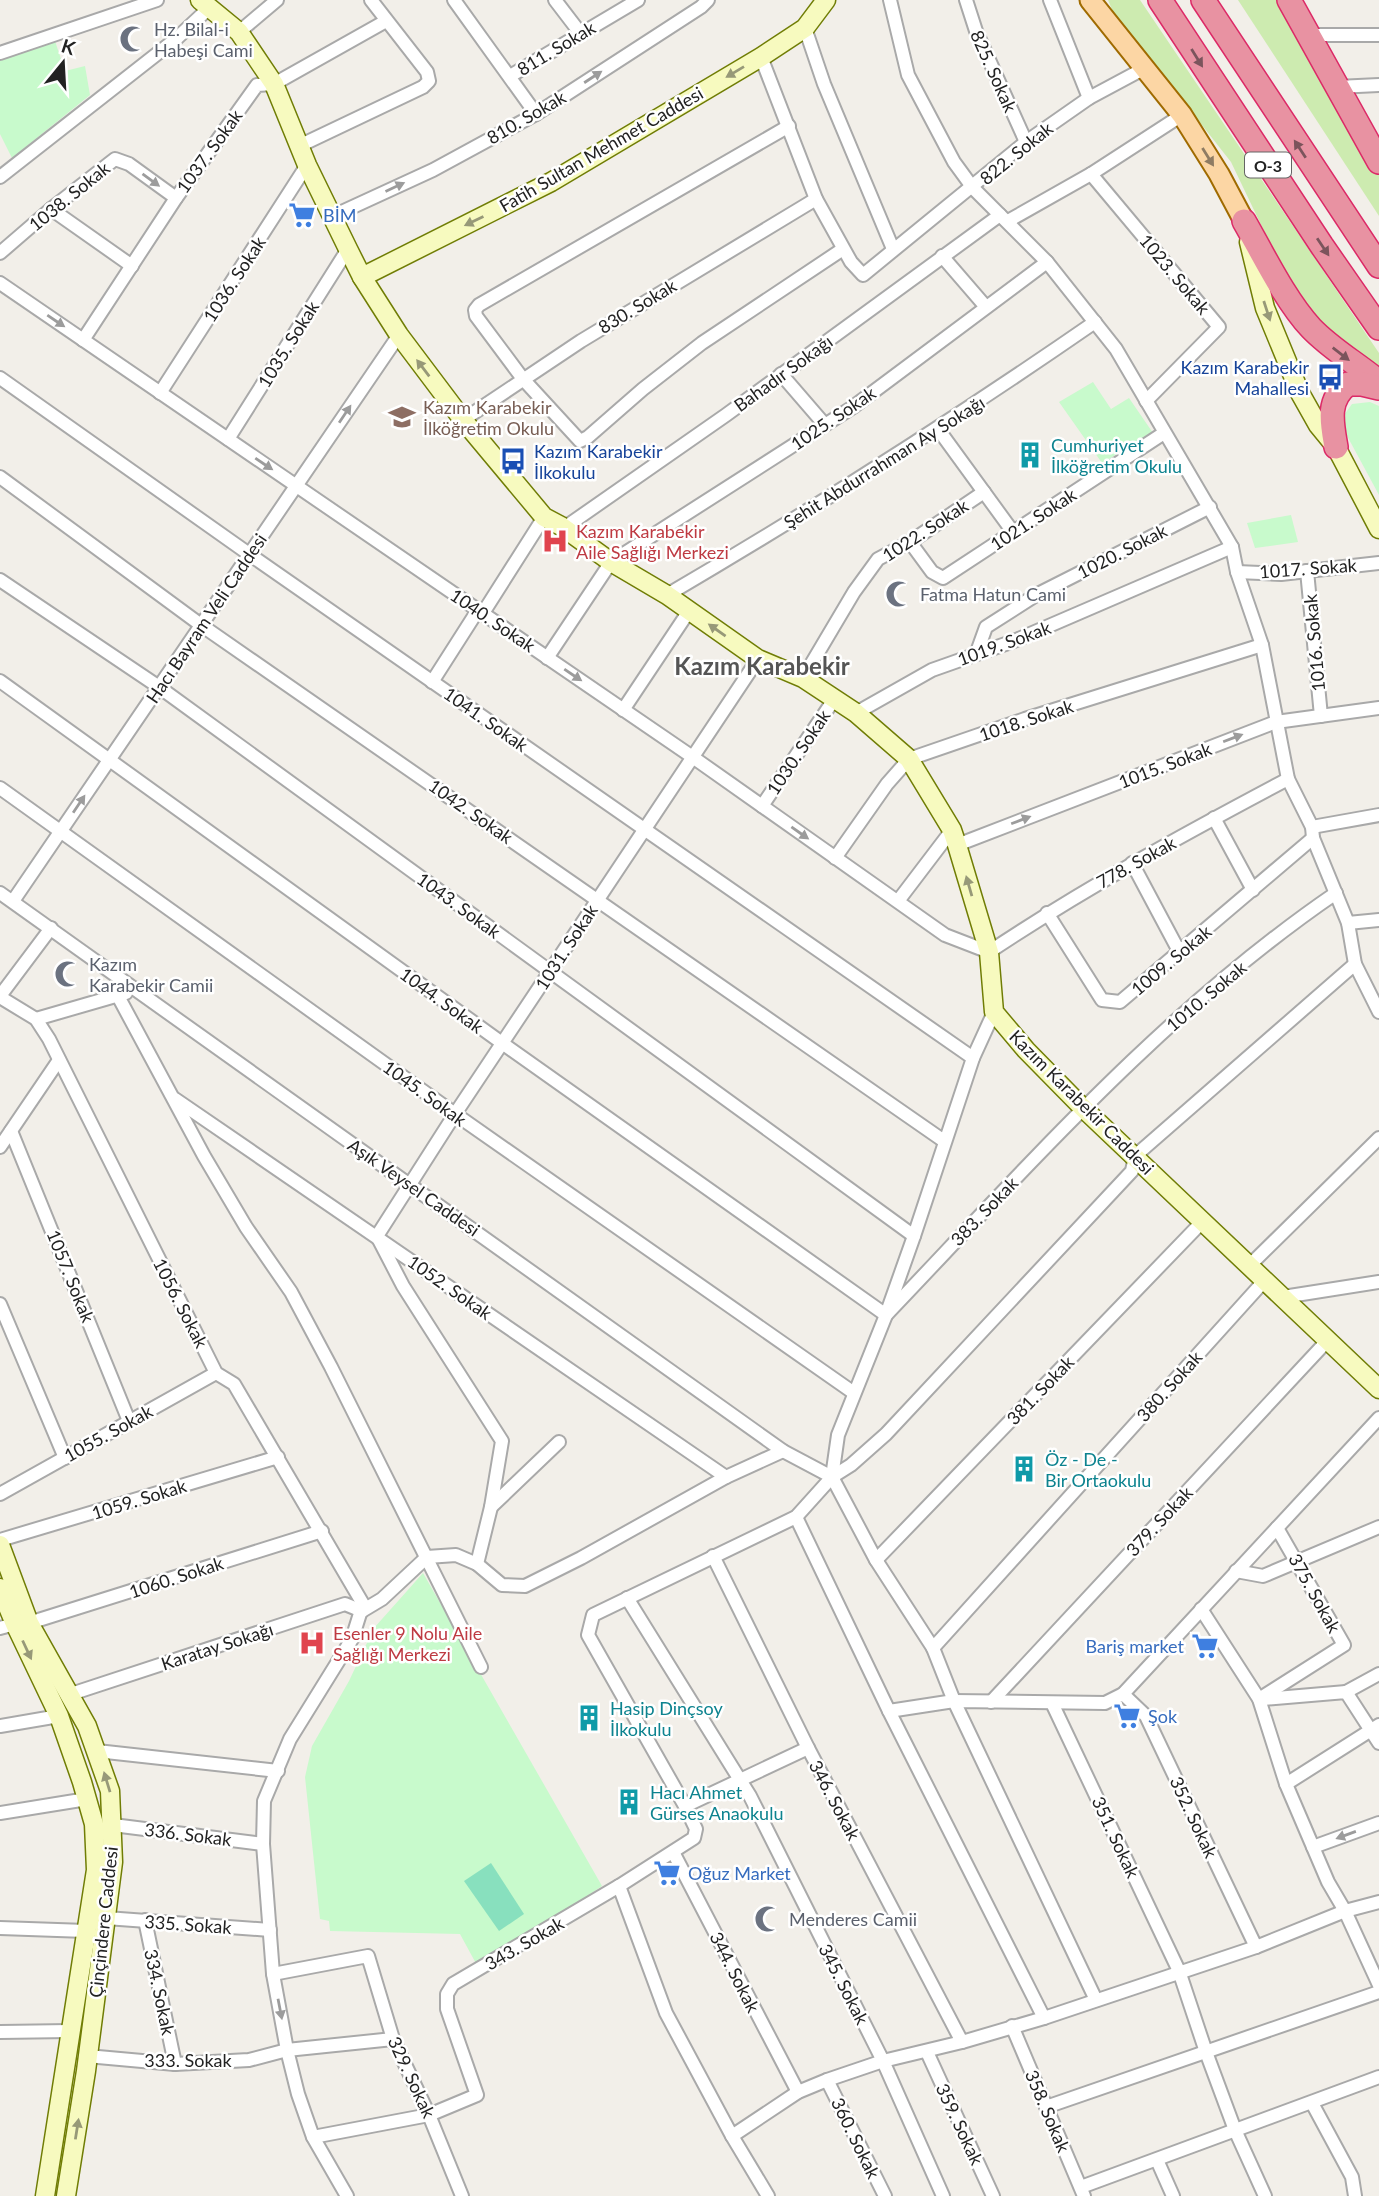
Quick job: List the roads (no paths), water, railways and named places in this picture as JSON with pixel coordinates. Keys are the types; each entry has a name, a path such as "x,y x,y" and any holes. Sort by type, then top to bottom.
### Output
{"highway":[{"name":"O-3","path":"1160,0 1379,328"},
{"name":"O-3","path":"1203,0 1379,267"},
{"path":"1289,0 1379,162"},
{"path":"1244,221 1291,301 1310,327 1341,355 1379,382"},
{"path":"1336,447 1331,414 1338,394 1348,384 1379,388"}],"main road":[{"name":"Fatih Sultan Mehmet Caddesi","path":"362,277 551,182 761,57 805,27 826,0"},
{"path":"1093,2 1182,116 1219,174 1244,221 1265,308 1306,404 1318,425 1336,447 1379,529"},
{"path":"204,5 239,32 274,84 307,165 348,249 398,335 544,517 611,562 667,595 758,659 803,678 835,698 909,759 954,837 989,952 994,1012"},
{"name":"Kazım Karabekir Caddesi","path":"994,1012 1026,1050 1083,1108 1328,1340 1376,1382"},
{"name":"Çinçindere Caddesi","path":"0,1543 15,1625 71,1695 97,1751 110,1791 113,1862 70,2196"},
{"name":"Çinçindere Caddesi","path":"0,1588 59,1716 94,1824 96,1870 45,2196"},
{"path":"67,2053 87,2056"}],"street":[{"path":"0,53 157,0"},
{"path":"239,32 277,0"},
{"path":"299,146 423,88 429,81 427,72 371,0"},
{"path":"454,0 536,114"},
{"path":"555,0 581,34"},
{"name":"811. Sokak","path":"510,76 638,0"},
{"path":"890,0 908,75 954,162 973,188 1047,262 1116,349 1232,547 1237,572 1262,645 1288,779 1313,833 1348,923 1355,964 1379,1012"},
{"name":"825. Sokak","path":"966,0 976,31 1026,142"},
{"path":"1050,0 1089,98"},
{"name":"810. Sokak","path":"333,216 433,170 536,114 701,2"},
{"path":"0,177 176,39 204,5"},
{"name":"1037. Sokak","path":"83,340 176,198 257,85 274,84 386,21"},
{"path":"805,27 824,84 893,249"},
{"path":"1308,35 1379,35"},
{"path":"761,57 789,126 816,199 843,249 702,343 580,441 523,379 476,316 475,310 479,305 789,126"},
{"name":"822. Sokak","path":"843,249 863,275 973,188 1026,142 1089,98 1145,68"},
{"path":"1337,87 1379,85"},
{"name":"Bahadır Sokağı","path":"564,528 942,256 1004,218 1091,174 1182,116"},
{"name":"1038. Sokak","path":"0,253 115,159 129,164 176,198"},
{"name":"1036. Sokak","path":"160,393 307,165"},
{"name":"1023. Sokak","path":"1091,174 1219,327 1146,401"},
{"name":"830. Sokak","path":"463,419 581,341 816,199"},
{"path":"51,209 132,266"},
{"name":"1035. Sokak","path":"228,439 348,249"},
{"path":"942,256 986,307"},
{"name":"1025. Sokak","path":"611,562 853,407 1047,262"},
{"name":"1040. Sokak","path":"0,283 694,758 945,935 989,952"},
{"name":"Şehit Abdurrahman Ay Sokağı","path":"667,595 867,475 1095,321"},
{"name":"Hacı Bayram Veli Caddesi","path":"13,901 398,335"},
{"path":"781,374 825,425"},
{"name":"1041. Sokak","path":"0,377 249,554 973,1058"},
{"path":"938,429 1013,532"},
{"name":"1021. Sokak","path":"910,542 932,572 943,578 1164,433"},
{"name":"1042. Sokak","path":"0,477 201,625 944,1141"},
{"name":"1022. Sokak","path":"803,678 854,592 878,559 910,542 984,492"},
{"name":"1020. Sokak","path":"977,652 986,627 1036,595 1210,507"},
{"path":"432,682 544,517"},
{"name":"1019. Sokak","path":"856,713 932,670 1014,641 1232,547"},
{"path":"547,658 611,562"},
{"name":"1017. Sokak","path":"1237,572 1281,574 1379,563"},
{"name":"1016. Sokak","path":"1307,571 1321,716"},
{"name":"1043. Sokak","path":"0,580 159,687 914,1237"},
{"path":"623,710 689,611"},
{"name":"1018. Sokak","path":"909,759 1262,645"},
{"name":"1031. Sokak","path":"377,1236 597,898 694,758 758,659"},
{"name":"1044. Sokak","path":"0,681 502,1043 886,1315"},
{"name":"1030. Sokak","path":"762,806 835,698"},
{"name":"1015. Sokak","path":"954,837 1276,722 1379,708"},
{"path":"835,858 887,784 909,759"},
{"name":"778. Sokak","path":"989,952 1047,913 1132,863 1288,779"},
{"name":"1045. Sokak","path":"0,788 455,1114 854,1393"},
{"path":"1313,833 1379,816"},
{"path":"1213,818 1253,890"},
{"name":"1009. Sokak","path":"1047,913 1102,1000 1120,1002 1253,890 1313,833"},
{"path":"898,901 954,837"},
{"path":"1132,863 1180,953"},
{"name":"Aşık Veysel Caddesi","path":"0,893 783,1451 832,1477"},
{"name":"1010. Sokak","path":"1083,1108 1157,1037 1291,924 1336,893"},
{"path":"1348,923 1379,920"},
{"path":"0,997 51,928"},
{"path":"808,1748 685,1806 588,1635 593,1615 796,1517 832,1477 851,1465 887,1434 1132,1171 1135,1156 1355,964"},
{"path":"36,1019 136,990"},
{"path":"118,996 246,1227 291,1292 481,1667"},
{"name":"1056. Sokak","path":"0,997 36,1019 216,1373 234,1384 322,1531 363,1604 362,1611"},
{"path":"994,1012 973,1058 886,1315 838,1434 832,1477 876,1560 933,1648 954,1701 1096,2000"},
{"path":"0,1147 59,1060"},
{"name":"1052. Sokak","path":"173,1098 726,1477"},
{"name":"383. Sokak","path":"886,1315 1083,1108"},
{"name":"1057. Sokak","path":"11,1131 130,1421"},
{"path":"1250,1265 1379,1138"},
{"name":"381. Sokak","path":"876,1560 1203,1221"},
{"path":"377,1236 403,1286 502,1441 491,1507 477,1564"},
{"name":"380. Sokak","path":"933,1648 1265,1280"},
{"path":"1283,1297 1379,1282"},
{"path":"0,1304 65,1458"},
{"name":"379. Sokak","path":"991,1703 1328,1340"},
{"name":"1055. Sokak","path":"0,1494 216,1373"},
{"path":"890,1712 954,1701 1105,1703 1123,1694 1379,1418"},
{"path":"491,1507 559,1442"},
{"path":"347,2196 313,2137 287,2050 273,1974 263,1844 264,1801 290,1739 352,1639 362,1611 382,1599 427,1557 456,1555 477,1564 502,1585 525,1586 726,1477 783,1451"},
{"name":"1059. Sokak","path":"0,1543 278,1457"},
{"path":"796,1517 890,1712 1044,2018"},
{"path":"1236,1572 1263,1576 1379,1527"},
{"name":"375. Sokak","path":"1259,1699 1344,1645 1277,1528"},
{"name":"1060. Sokak","path":"15,1625 322,1531"},
{"name":"346. Sokak","path":"713,1556 808,1748 962,2042"},
{"name":"345. Sokak","path":"627,1598 750,1796 883,2062 943,2196"},
{"name":"Karatay Sokağı","path":"71,1695 345,1604 362,1611"},
{"path":"1201,1609 1259,1699 1286,1784 1328,1882 1345,1911 1379,1985"},
{"path":"1259,1699 1346,1692 1379,1674"},
{"path":"1346,1692 1375,1727 1379,1742"},
{"name":"352. Sokak","path":"1123,1694 1146,1716 1256,1947"},
{"name":"351. Sokak","path":"1052,1703 1179,1971 1235,2130 1265,2196"},
{"path":"0,1726 59,1716"},
{"path":"1286,1784 1375,1727"},
{"path":"97,1751 278,1771"},
{"path":"0,1813 87,1799"},
{"name":"343. Sokak","path":"429,2115 477,2095 447,2009 447,1994 453,1984 619,1886 694,1838 696,1829 685,1806"},
{"path":"1313,1847 1379,1824"},
{"name":"336. Sokak","path":"113,1825 263,1844"},
{"name":"344. Sokak","path":"673,1852 798,2092"},
{"path":"619,1886 666,2013 732,2136 768,2196"},
{"path":"732,2136 798,2092 827,2080 1044,2018 1256,1947 1345,1911 1379,1902"},
{"name":"335. Sokak","path":"106,1918 270,1930"},
{"name":"334. Sokak","path":"145,1920 174,2064"},
{"path":"0,1928 86,1931"},
{"name":"329. Sokak","path":"273,1974 368,1956 393,2039 429,2115 462,2196"},
{"path":"1046,2107 1379,1992"},
{"name":"358. Sokak","path":"1012,2026 1082,2192"},
{"path":"0,2032 70,2031"},
{"name":"333. Sokak","path":"87,2056 174,2064 249,2060 287,2050 393,2039"},
{"name":"359. Sokak","path":"927,2052 990,2195"},
{"path":"1082,2192 1157,2160 1379,2077"},
{"name":"360. Sokak","path":"827,2080 885,2196"},
{"path":"1312,2103 1352,2178 1355,2196"},
{"path":"313,2137 429,2115"},
{"path":"1157,2160 1173,2196"}],"place":[{"name":"Hz. Bilal-i Habeşi Cami","path":"133,39"},
{"name":"BİM","path":"302,215"},
{"name":"Kazım Karabekir Mahallesi","path":"1330,377"},
{"name":"Kazım Karabekir İlköğretim Okulu","path":"402,417"},
{"name":"Cumhuriyet İlköğretim Okulu","path":"1030,455"},
{"name":"Kazım Karabekir İlkokulu","path":"513,461"},
{"name":"Kazım Karabekir Aile Sağlığı Merkezi","path":"555,541"},
{"name":"Fatma Hatun Cami","path":"899,594"},
{"name":"Kazım Karabekir Camii","path":"68,974"},
{"name":"Öz - De - Bir Ortaokulu","path":"1024,1469"},
{"name":"Esenler 9 Nolu Aile Sağlığı Merkezi","path":"312,1643"},
{"name":"Bariş market","path":"1205,1646"},
{"name":"Şok","path":"1127,1716"},
{"name":"Hasip Dinçsoy İlkokulu","path":"589,1718"},
{"name":"Hacı Ahmet Gürses Anaokulu","path":"629,1802"},
{"name":"Oğuz Market","path":"667,1873"},
{"name":"Menderes Camii","path":"768,1919"}],"district":[{"name":"Kazım Karabekir","path":"762,665"}]}
